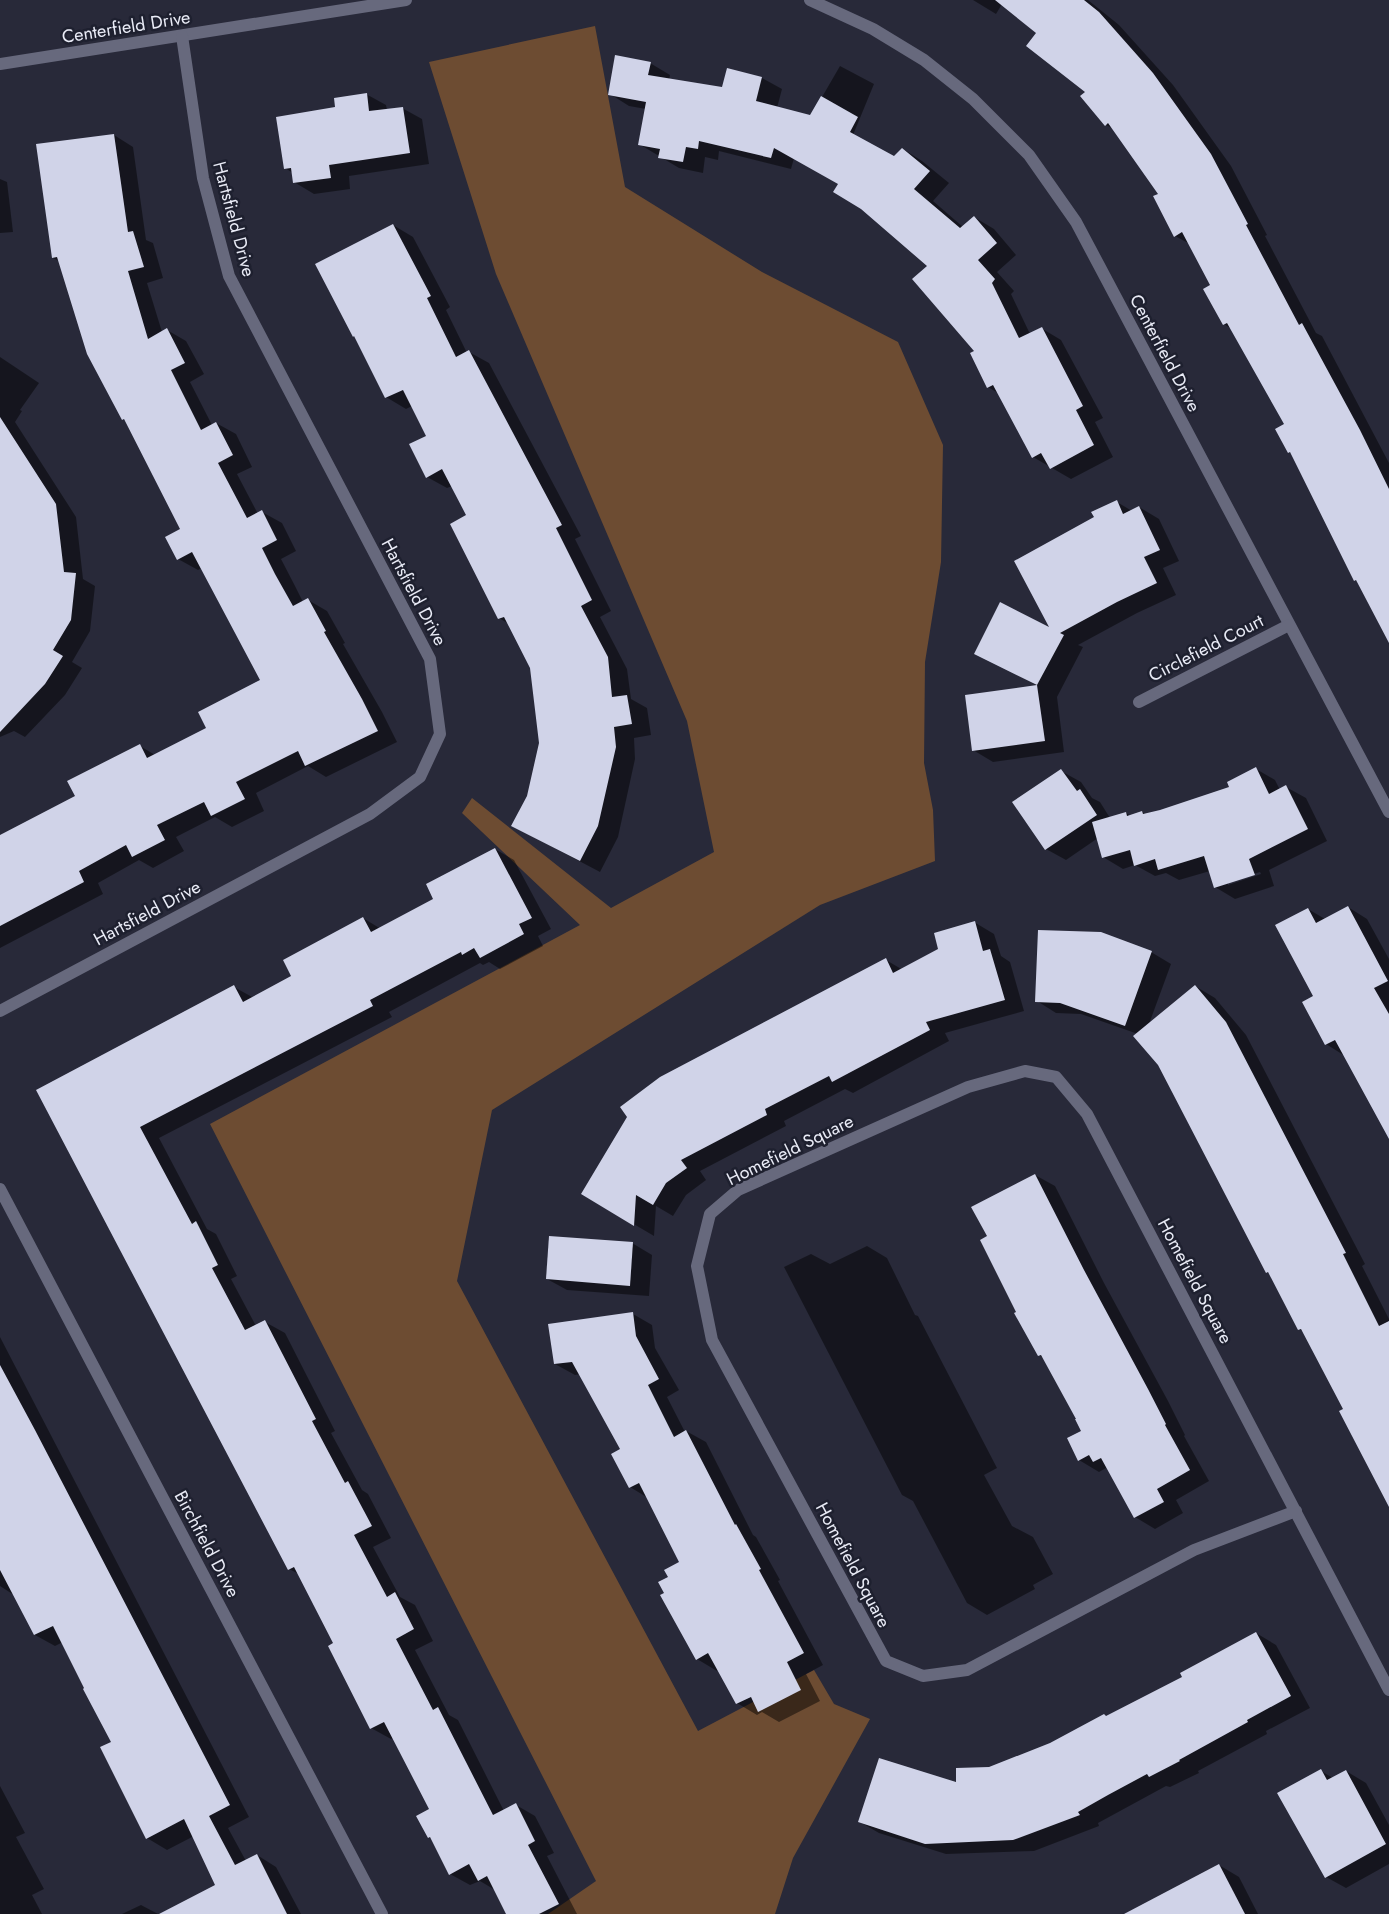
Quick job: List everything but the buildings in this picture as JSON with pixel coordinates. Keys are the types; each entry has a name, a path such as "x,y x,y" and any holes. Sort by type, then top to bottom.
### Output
{"street":[{"name":"Centerfield Drive","path":"0,64 406,0"},
{"name":"Centerfield Drive","path":"810,0 873,29 924,60 973,99 1029,155 1076,222 1389,812"},
{"name":"Hartsfield Drive","path":"0,1011 370,814 420,776 440,734 430,659 228,276 203,178 182,36"},
{"name":"Circlefield Court","path":"1139,702 1289,625"},
{"name":"Homefield Square","path":"1296,1511 1194,1550 967,1670 923,1676 886,1661 712,1340 697,1266 710,1214 738,1190 968,1087 1025,1071 1056,1077 1087,1114 1296,1511 1389,1690"},
{"name":"Birchfield Drive","path":"0,1189 382,1914"}],"shaded area":[{"path":"595,26 625,187 762,272 898,342 943,445 941,562 925,662 924,763 933,810 935,861 820,905 492,1110 457,1281 698,1731 814,1670 834,1704 870,1719 793,1858 775,1914 548,1914 596,1881 210,1124 580,925 462,813 472,798 611,908 714,852 687,721 496,274 429,62"}]}
